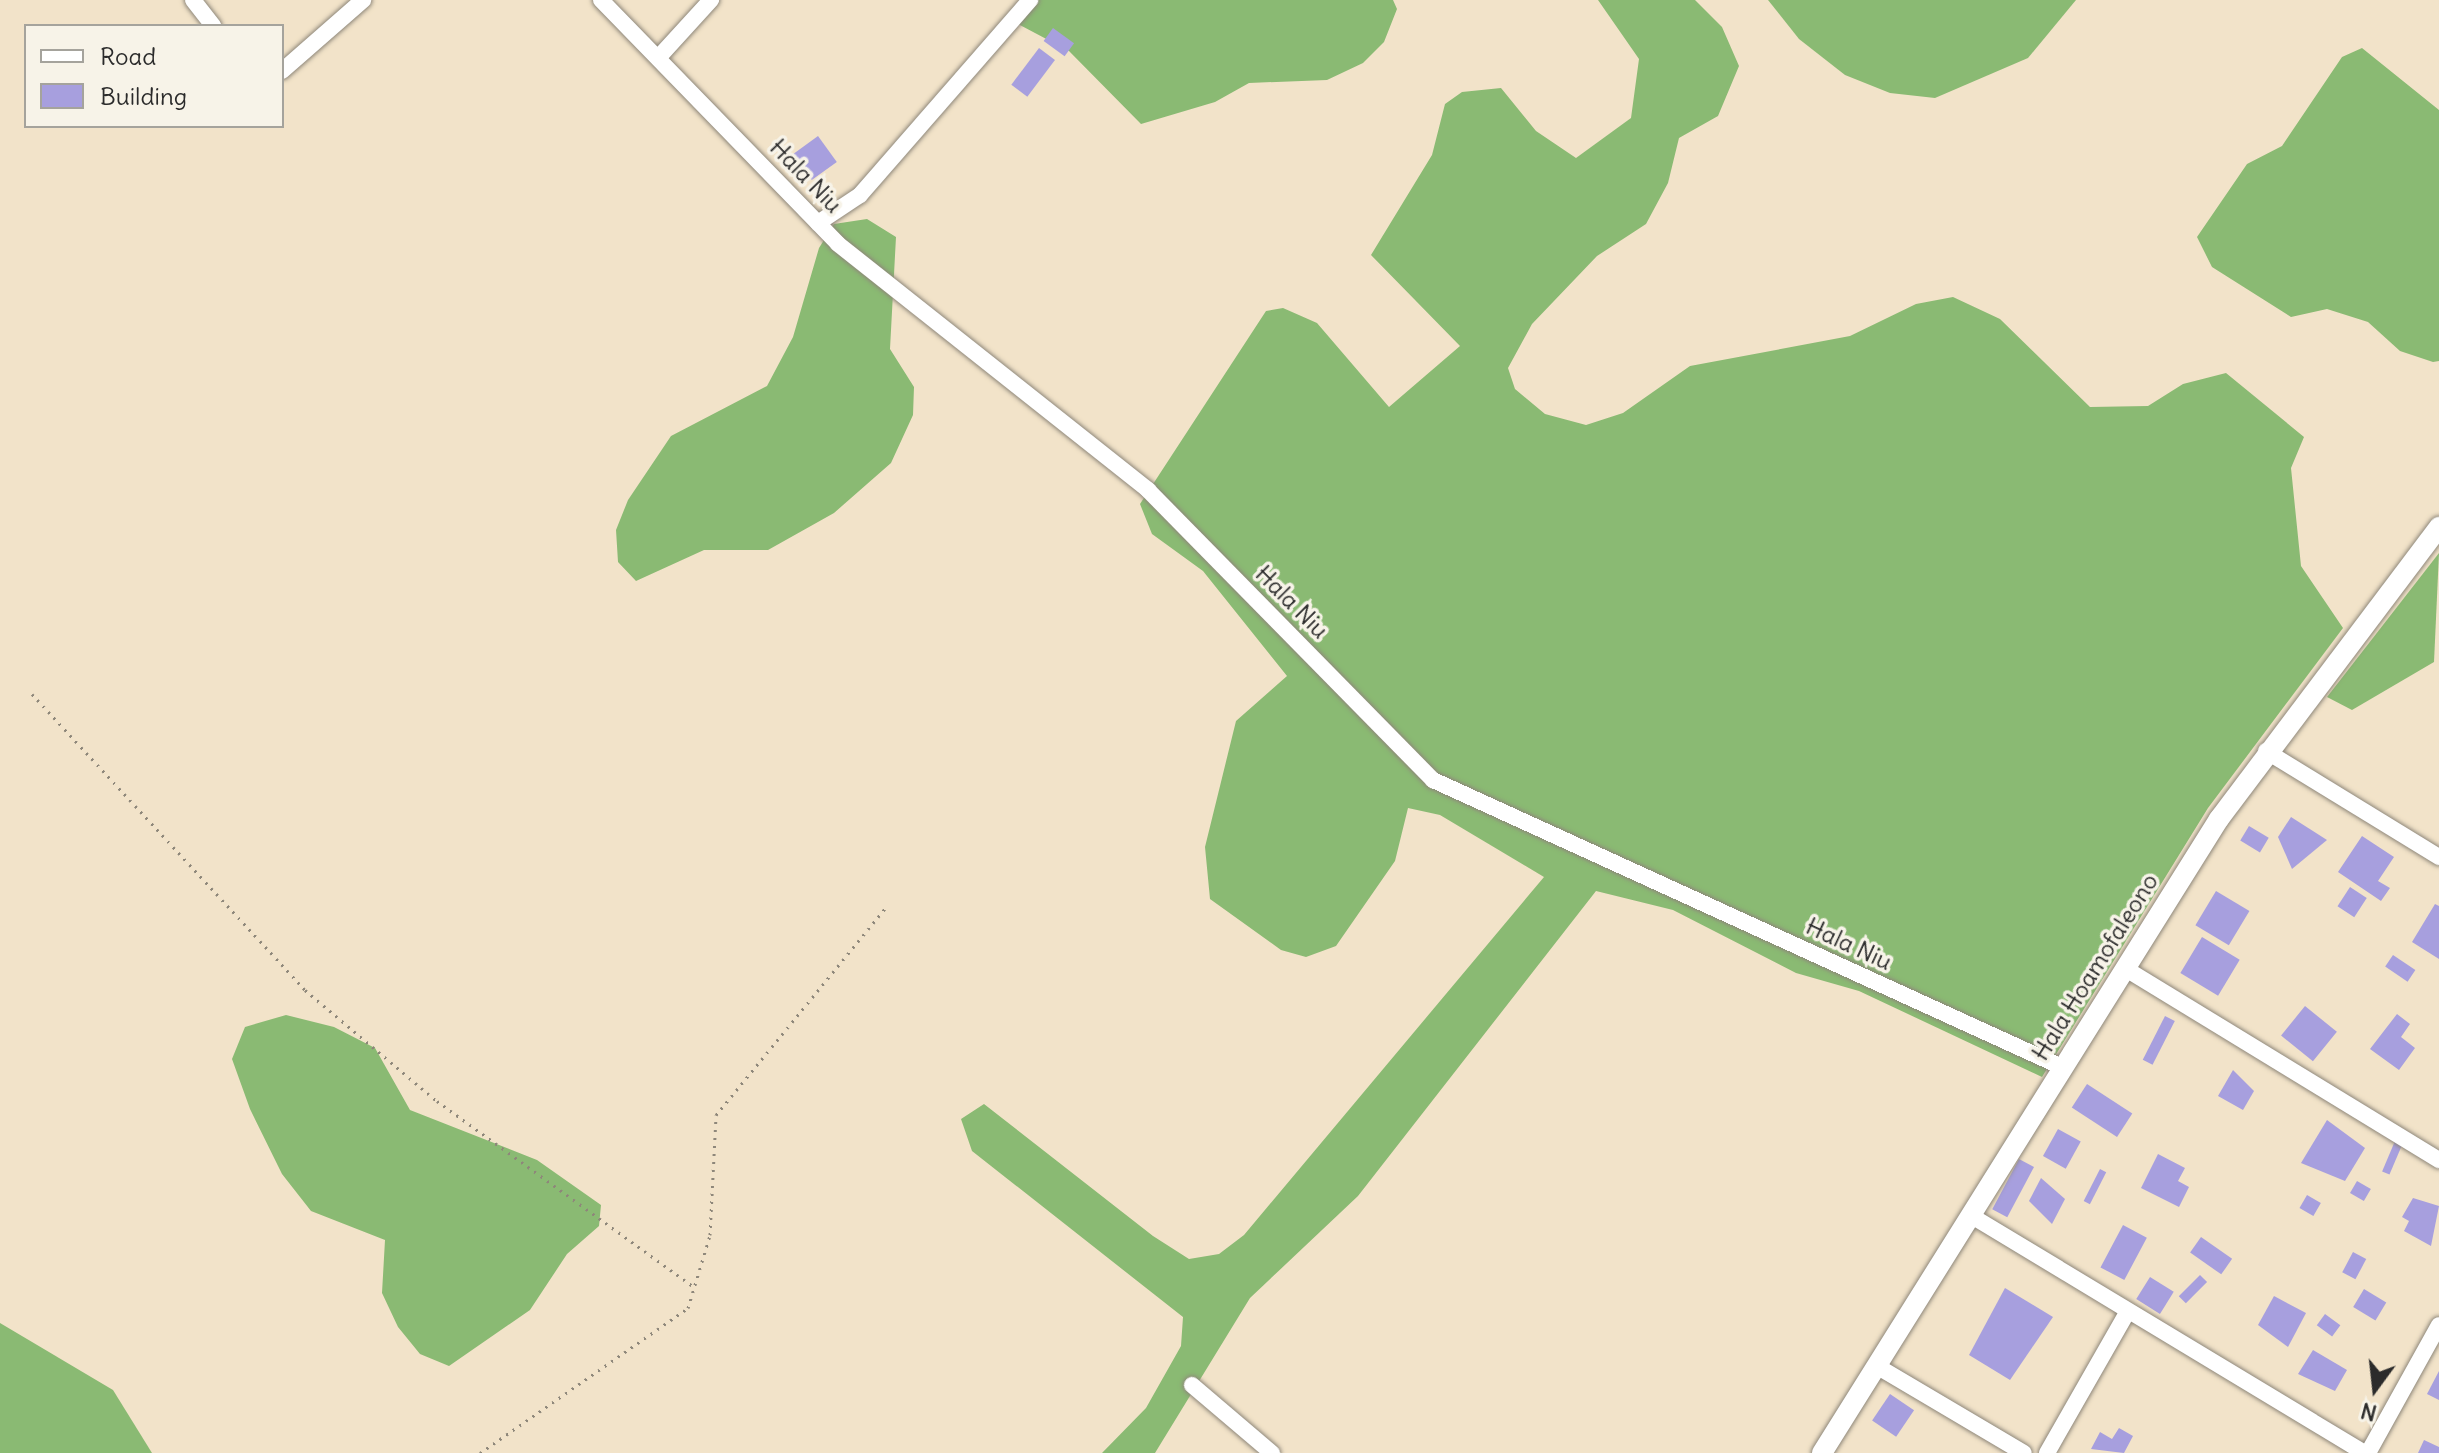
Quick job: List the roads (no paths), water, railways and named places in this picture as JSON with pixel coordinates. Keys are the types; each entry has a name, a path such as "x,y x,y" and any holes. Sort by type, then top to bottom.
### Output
{"street":[{"path":"193,0 211,24"},
{"path":"284,69 363,0"},
{"name":"Hala Niu","path":"601,0 818,223 1148,490 1433,780 2062,1067"},
{"path":"658,58 711,0"},
{"path":"818,223 860,195 1030,0"},
{"name":"Hala Hoamofaleono","path":"1822,1453 1880,1368 2062,1067 2266,751 2439,527"},
{"path":"2266,751 2439,857"},
{"path":"2126,969 2439,1160"},
{"path":"1970,1215 2366,1453 2439,1325"},
{"path":"2047,1453 2128,1311"},
{"path":"1880,1368 2024,1453"},
{"path":"1192,1385 1272,1453"}]}
